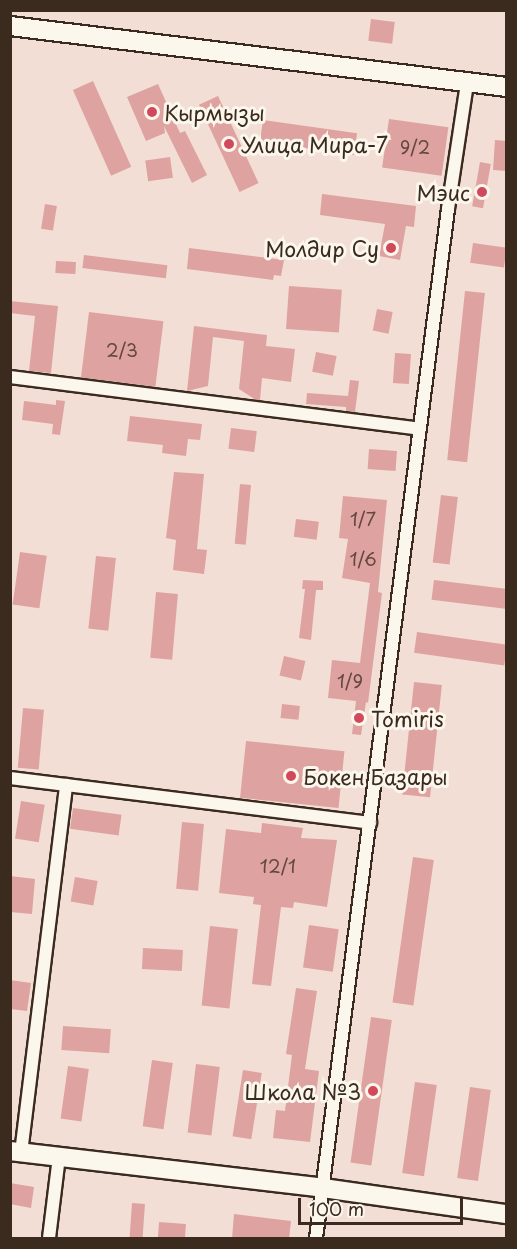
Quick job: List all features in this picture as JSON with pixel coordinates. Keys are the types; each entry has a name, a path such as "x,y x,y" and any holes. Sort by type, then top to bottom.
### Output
{"street":[{"path":"10,26 507,87"},
{"path":"316,1239 467,83"},
{"path":"10,377 420,429"},
{"path":"10,778 370,823"},
{"path":"66,785 16,1152 322,1188 507,1214"},
{"path":"49,1239 59,1157"}],"building":[{"path":"371,19 395,22 392,44 368,41"},
{"path":"93,81 131,167 111,176 73,90"},
{"name":"Кырмызы","path":"158,84 180,133 185,131 207,175 192,183 164,126 165,133 146,141 127,97"},
{"name":"Улица Мира-7","path":"218,96 259,183 240,192 199,105"},
{"path":"389,119 448,127 442,176 382,168"},
{"path":"263,120 357,133 354,155 260,142"},
{"path":"495,140 507,141 507,171 493,170"},
{"path":"170,157 173,178 148,181 145,160"},
{"name":"Мэис","path":"480,162 491,164 483,208 472,206"},
{"path":"322,194 416,206 414,227 406,226 400,260 379,256 385,224 320,215"},
{"path":"45,204 57,206 53,231 41,229"},
{"path":"473,243 506,248 504,268 470,263"},
{"path":"189,248 284,260 281,276 274,275 273,280 187,269"},
{"path":"84,255 167,265 166,278 82,268"},
{"path":"56,261 76,262 75,274 55,273"},
{"path":"289,286 342,290 339,333 286,329"},
{"path":"465,291 485,293 467,462 447,460"},
{"path":"10,301 58,306 51,373 29,371 35,316 10,313"},
{"path":"377,309 393,312 389,334 373,331"},
{"path":"89,312 163,321 155,387 81,378"},
{"path":"194,326 267,335 266,346 295,349 291,382 262,378 260,400 256,400 239,389 244,341 213,337 208,386 187,391"},
{"path":"316,352 337,356 333,376 312,372"},
{"path":"395,353 411,354 409,384 393,383"},
{"path":"350,380 359,381 355,412 346,411 346,407 306,404 307,393 348,396"},
{"path":"56,400 65,401 60,435 52,434 53,424 22,420 24,401 56,405"},
{"path":"130,416 202,424 200,440 188,439 186,456 162,453 163,445 127,441"},
{"path":"231,428 257,431 254,452 228,449"},
{"path":"369,449 397,451 396,471 368,469"},
{"path":"174,472 204,474 197,549 207,550 204,574 173,570 176,540 166,538"},
{"path":"240,484 251,485 246,545 235,544"},
{"path":"441,495 458,497 450,565 433,562"},
{"path":"343,496 387,500 378,592 382,593 368,703 366,702 361,735 352,734 356,701 328,698 332,660 360,663 370,583 342,578 348,539 339,538"},
{"path":"296,519 319,522 317,540 294,537"},
{"path":"20,552 47,556 39,608 13,604"},
{"path":"96,556 116,558 108,631 88,629"},
{"path":"303,580 323,581 323,590 316,590 311,640 299,638 305,589 302,589"},
{"path":"434,580 506,589 505,609 432,600"},
{"path":"156,592 178,594 172,660 150,658"},
{"path":"417,632 506,645 504,665 414,653"},
{"path":"284,656 305,661 301,680 280,675"},
{"path":"414,682 442,685 430,797 402,794"},
{"path":"282,704 300,706 298,720 281,718"},
{"path":"23,708 44,710 39,770 18,768"},
{"name":"Бокен Базары","path":"246,741 344,751 338,808 240,798"},
{"path":"21,801 45,805 39,842 15,839"},
{"path":"73,808 122,815 119,836 70,829"},
{"path":"182,822 204,824 198,891 176,889"},
{"path":"262,823 303,828 301,838 337,840 327,907 294,902 293,908 281,907 271,986 252,984 261,905 253,904 254,897 219,893 226,829 261,833"},
{"path":"413,857 434,860 413,1005 393,1003"},
{"path":"10,876 35,879 32,914 10,912"},
{"path":"75,877 98,881 93,906 71,902"},
{"path":"309,925 339,929 333,972 303,968"},
{"path":"210,926 238,929 229,1008 202,1006"},
{"path":"143,948 183,950 182,971 142,969"},
{"path":"10,980 31,983 27,1011 10,1009"},
{"path":"296,988 317,991 305,1069 319,1071 310,1142 273,1138 276,1110 285,1111 292,1055 286,1054"},
{"name":"Школа №3","path":"371,1017 392,1020 371,1165 351,1163"},
{"path":"63,1026 111,1029 109,1053 61,1050"},
{"path":"152,1060 173,1063 163,1129 143,1126"},
{"path":"196,1064 220,1067 211,1135 188,1132"},
{"path":"68,1066 89,1069 81,1121 61,1118"},
{"path":"243,1070 262,1073 251,1139 233,1136"},
{"path":"415,1082 437,1085 424,1176 402,1173"},
{"path":"470,1087 491,1090 478,1181 457,1178"},
{"path":"10,1183 34,1187 31,1208 10,1204"},
{"path":"132,1203 145,1204 143,1238 130,1238"},
{"path":"234,1214 291,1221 289,1239 232,1239"},
{"path":"159,1222 186,1224 185,1238 158,1238"}],"place":[{"name":"Кырмызы","path":"152,112"},
{"name":"Улица Мира-7","path":"229,144"},
{"name":"Мэис","path":"482,192"},
{"name":"Молдир Су","path":"391,248"},
{"name":"Tomiris","path":"359,718"},
{"name":"Бокен Базары","path":"291,776"},
{"name":"Школа №3","path":"373,1091"}]}
